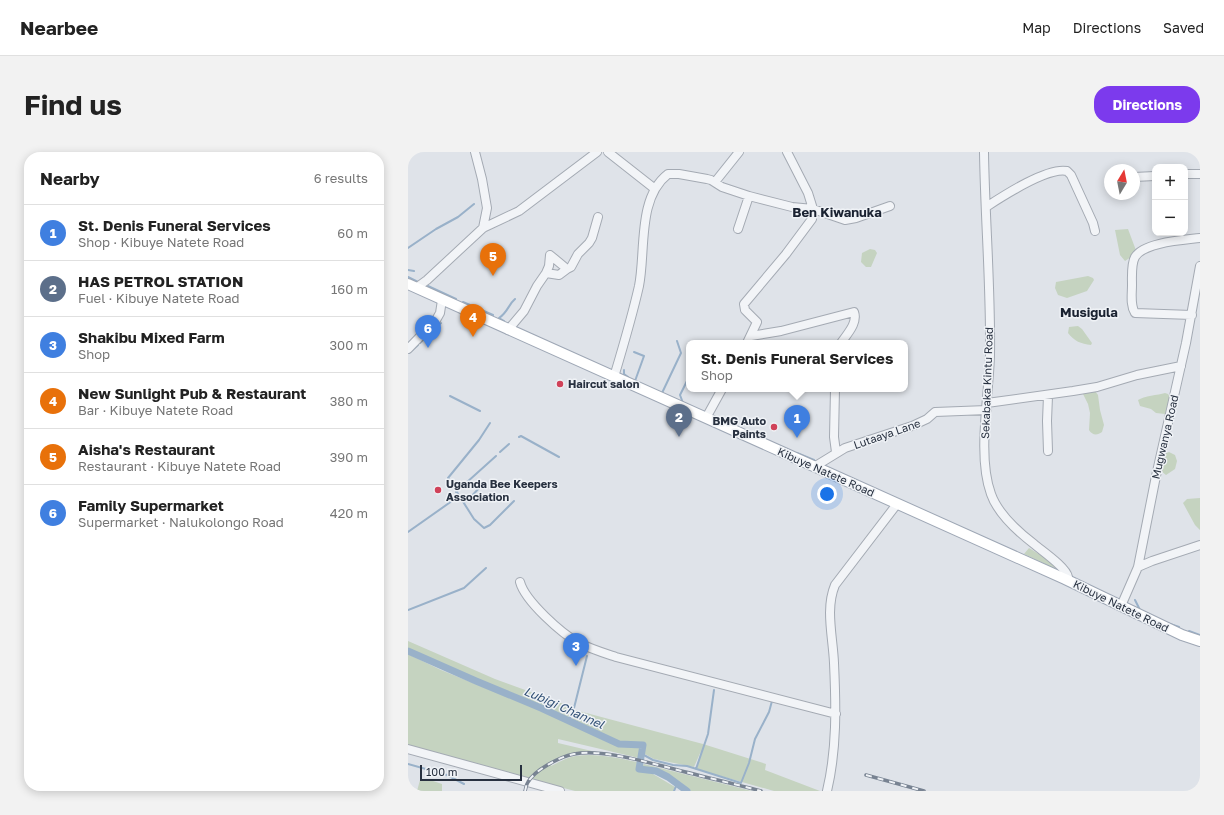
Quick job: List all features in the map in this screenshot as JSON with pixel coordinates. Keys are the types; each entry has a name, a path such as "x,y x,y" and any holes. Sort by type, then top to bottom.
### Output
{"main road":[{"name":"Kibuye Natete Road","path":"412,286 1065,579 1182,635 1200,641"}],"street":[{"path":"412,286 483,228 519,211 597,152"},
{"path":"608,152 655,189"},
{"path":"715,182 739,152"},
{"path":"749,340 757,322 745,310 744,304 811,221 813,216 813,209 803,183 787,152"},
{"name":"Sekabaka Kintu Road","path":"984,152 990,349 987,407 987,481 997,508 1033,543 1055,560 1067,573 1068,577 1065,579"},
{"path":"477,153 487,208 483,228"},
{"path":"986,208 1013,190 1036,179 1058,171 1067,171 1073,180 1095,231"},
{"path":"614,377 629,326 642,269 643,235 649,208 655,189 665,176 670,174 680,174 700,177 712,180 722,187 749,196 792,207 813,209 847,220 890,206"},
{"path":"1188,174 1200,174"},
{"path":"1140,177 1152,176"},
{"path":"738,229 749,196"},
{"path":"546,274 559,275 571,267 578,254 592,238 598,217"},
{"path":"1192,315 1135,312 1132,307 1134,260 1138,253 1152,246 1165,242 1200,238"},
{"path":"508,330 524,311 537,286 546,274 549,266 550,255 568,269"},
{"name":"Mugwanya Road","path":"1121,606 1138,567 1156,476 1192,315 1197,303 1200,266"},
{"path":"408,349 436,320 440,313 442,300"},
{"path":"749,340 854,312 856,318 843,340"},
{"name":"Lutaaya Lane","path":"814,467 836,452 912,426 927,419 935,412 987,407 1097,387 1137,375 1181,366"},
{"path":"706,418 720,392"},
{"path":"835,392 834,437 836,452"},
{"path":"1048,396 1048,451"},
{"path":"827,791 834,745 836,714 830,609 831,593 835,585 897,504"},
{"path":"1138,567 1200,545"},
{"path":"520,582 526,596 541,613 566,635 586,647 616,657 836,714"},
{"path":"408,749 560,791"}],"green space":[{"path":"1128,229 1137,253 1125,261 1120,255 1115,230"},
{"path":"870,249 875,250 877,253 871,267 866,267 861,262 862,253"},
{"path":"1088,276 1094,280 1087,291 1067,298 1058,295 1055,288 1056,282"},
{"path":"1078,326 1092,343 1091,345 1078,342 1068,333 1069,327"},
{"path":"1086,391 1095,391 1098,395 1104,425 1102,432 1098,434 1093,434 1089,430 1090,413 1088,404 1083,394"},
{"path":"1165,393 1170,397 1165,414 1156,413 1151,409 1140,406 1138,400"},
{"path":"1169,452 1175,455 1177,461 1175,469 1166,475 1161,471 1163,467 1159,459 1161,455"},
{"path":"1200,498 1200,530 1195,525 1183,503 1187,499"},
{"path":"1029,548 1058,566 1060,571 1024,554"},
{"path":"408,641 495,679 572,707 568,718 408,649"},
{"path":"408,654 441,670 564,720 617,744 640,747 639,758 558,739 558,743 596,752 579,752 568,754 552,761 551,766 568,758 585,755 629,760 637,762 636,770 653,774 675,787 673,791 575,791 408,747"},
{"path":"575,710 703,744 766,764 765,770 820,791 774,791 696,769 701,751 694,767 654,759 643,753 644,744 619,742 572,720"},
{"path":"644,764 752,791 691,791 660,771 642,767"},
{"path":"427,779 442,784 442,791 417,791 420,780"}],"waterway":[{"path":"408,248 436,229 458,217 474,204"},
{"path":"408,270 414,271"},
{"path":"408,277 420,283"},
{"path":"428,286 456,299"},
{"path":"504,321 499,318 515,299"},
{"path":"463,302 493,315"},
{"path":"436,327 441,323"},
{"path":"427,337 431,332"},
{"path":"420,343 423,340"},
{"path":"662,393 681,353 677,341"},
{"path":"409,353 418,345"},
{"path":"634,352 644,356 635,381"},
{"path":"624,370 624,374 628,377"},
{"path":"683,403 680,395 686,383"},
{"path":"450,396 480,411"},
{"path":"490,423 479,440 448,478 474,519 484,528 490,525 514,501"},
{"path":"519,437 521,436 559,457"},
{"path":"500,452 509,444"},
{"path":"797,453 814,460"},
{"path":"456,492 496,456"},
{"path":"463,502 468,500 481,486"},
{"path":"408,532 459,496"},
{"path":"408,610 464,588 486,568"},
{"path":"1135,600 1140,610"},
{"path":"1167,623 1179,627"},
{"path":"1189,631 1200,635"},
{"name":"Lubigi Channel","path":"408,651 541,708 619,744 643,745 639,769 656,771 668,777 687,791"},
{"path":"569,720 574,708 587,656"},
{"path":"696,769 708,734 714,690"},
{"path":"642,754 653,760 673,765 687,766 741,783 749,763 755,739 769,712 772,701"},
{"path":"408,764 447,775 464,784"},
{"path":"674,791 677,784"}],"railway":[{"path":"525,791 527,783 531,777 548,765 574,754 585,753 609,754 635,759 761,791"},
{"path":"866,775 924,791"}],"place":[{"name":"Aisha's Restaurant","path":"493,276"},
{"name":"New Sunlight Pub & Restaurant","path":"473,337"},
{"name":"Family Supermarket","path":"428,348"},
{"name":"Haircut salon","path":"560,384"},
{"name":"BMG Auto Paints","path":"774,427"},
{"name":"HAS PETROL STATION","path":"679,437"},
{"name":"St. Denis Funeral Services","path":"797,438"},
{"name":"Uganda Bee Keepers Association","path":"438,490"},
{"name":"Shakibu Mixed Farm","path":"576,666"}],"district":[{"name":"Ben Kiwanuka","path":"837,212"},
{"name":"Musigula","path":"1089,312"}]}
